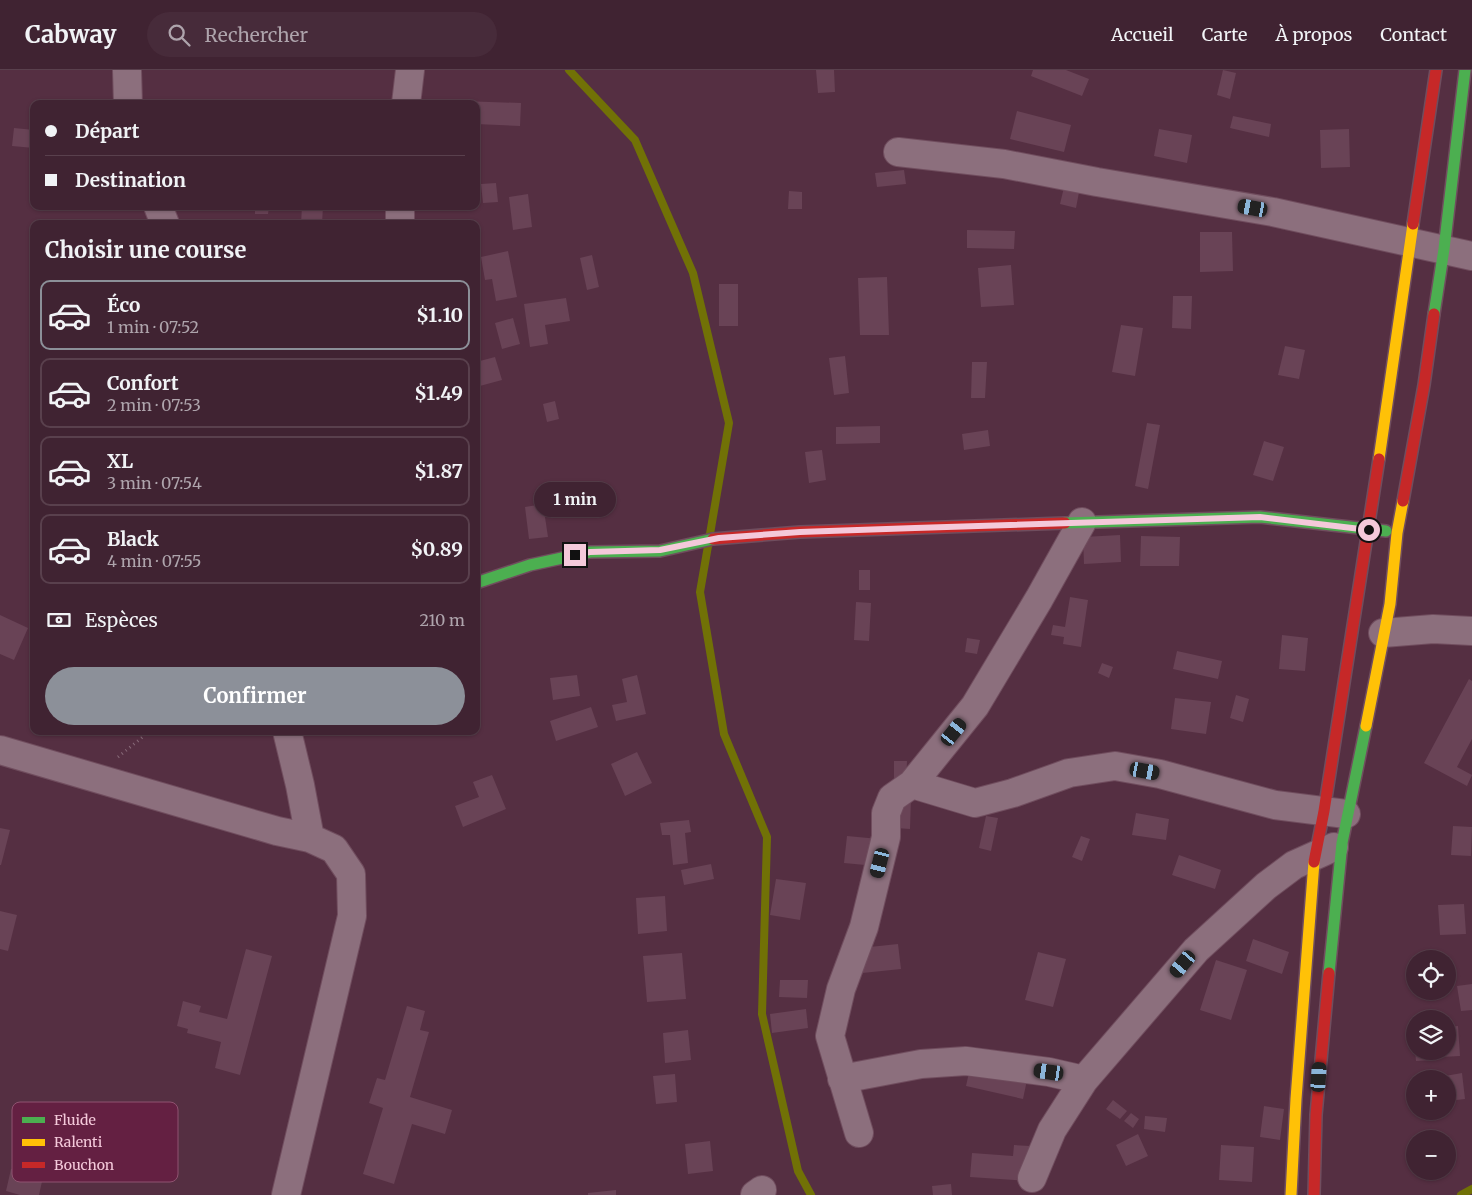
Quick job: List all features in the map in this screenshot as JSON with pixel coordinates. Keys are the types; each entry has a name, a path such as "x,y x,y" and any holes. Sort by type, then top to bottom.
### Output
{"street":[{"path":"127,70 128,100"},
{"path":"406,100 410,70"},
{"path":"1314,1195 1316,1116 1342,843 1336,813 1369,530 1436,70"},
{"path":"1291,1195 1296,1099 1314,856 1336,813 1390,604 1397,533 1424,386 1444,250 1465,70"},
{"path":"898,152 1004,164 1273,212 1472,256"},
{"path":"480,582 530,565 590,552 660,550 719,538 800,532 1260,517 1397,533"},
{"path":"859,1133 830,1036 842,989 864,927 886,837 886,813 892,798 912,784 975,706 1039,599 1082,522"},
{"path":"1383,633 1433,630 1472,631"},
{"path":"288,735 310,838"},
{"path":"0,750 277,831 310,838 334,850 351,874 352,916 286,1195"},
{"path":"912,784 975,803 1013,793 1069,773 1115,766 1160,774 1275,805 1336,813"},
{"path":"1032,1178 1052,1130 1084,1080 1196,950 1266,886 1294,865 1342,843"},
{"path":"842,1080 921,1064 966,1060 1049,1072 1084,1080"}],"path":[{"path":"95,777 145,735"}],"building":[{"path":"816,70 834,70 835,92 818,93"},
{"path":"1033,70 1066,70 1089,79 1082,96 1031,76"},
{"path":"1223,70 1236,73 1230,99 1217,95"},
{"path":"480,102 521,103 520,126 480,124"},
{"path":"1017,111 1071,125 1064,152 1010,139"},
{"path":"1233,116 1271,124 1269,137 1230,128"},
{"path":"14,128 30,130 30,148 12,146"},
{"path":"1159,129 1192,135 1187,163 1154,156"},
{"path":"1349,129 1350,167 1321,168 1320,130"},
{"path":"904,170 906,184 877,187 875,173"},
{"path":"496,183 498,202 483,203 481,184"},
{"path":"1065,183 1080,187 1076,208 1060,204"},
{"path":"789,191 802,192 802,209 788,209"},
{"path":"528,194 532,227 513,230 509,197"},
{"path":"255,210 268,210 268,214 255,214"},
{"path":"302,210 323,210 322,220 301,220"},
{"path":"967,230 1015,231 1014,249 967,248"},
{"path":"1200,232 1232,232 1233,271 1200,272"},
{"path":"508,251 517,297 496,301 492,279 485,280 481,257"},
{"path":"592,255 599,287 587,290 580,258"},
{"path":"1011,265 1014,305 981,307 978,268"},
{"path":"887,277 889,335 860,335 858,278"},
{"path":"719,284 738,284 738,326 719,326"},
{"path":"1173,296 1192,296 1191,329 1172,328"},
{"path":"566,298 570,321 545,325 548,344 530,347 524,304"},
{"path":"513,318 520,344 502,349 495,323"},
{"path":"1121,325 1143,328 1135,376 1112,372"},
{"path":"1285,346 1305,350 1299,379 1278,375"},
{"path":"845,356 849,393 834,395 829,358"},
{"path":"495,357 502,380 480,386 480,361"},
{"path":"972,362 987,362 985,398 971,398"},
{"path":"555,401 559,419 547,422 543,404"},
{"path":"1147,423 1160,425 1148,489 1135,486"},
{"path":"880,426 880,443 836,444 836,427"},
{"path":"988,430 990,446 964,450 962,434"},
{"path":"1264,441 1284,447 1273,481 1253,475"},
{"path":"822,450 826,480 809,483 805,452"},
{"path":"592,484 592,502 557,504 557,486"},
{"path":"543,504 548,537 529,539 525,507"},
{"path":"1120,535 1121,562 1084,564 1083,537"},
{"path":"1141,536 1180,537 1179,566 1140,566"},
{"path":"859,570 870,570 870,590 859,590"},
{"path":"1070,597 1088,600 1081,647 1063,644 1064,637 1051,635 1053,625 1065,627"},
{"path":"856,602 871,603 869,641 854,640"},
{"path":"0,615 28,628 14,660 0,654"},
{"path":"1282,635 1308,638 1305,671 1279,669"},
{"path":"967,638 980,640 977,654 965,652"},
{"path":"1177,651 1222,661 1218,679 1173,669"},
{"path":"1102,663 1113,667 1109,678 1098,673"},
{"path":"577,675 580,696 553,700 550,678"},
{"path":"637,675 646,714 616,721 612,705 627,702 622,679"},
{"path":"1469,679 1472,681 1472,739 1457,767 1472,775 1467,786 1424,763"},
{"path":"1236,695 1249,699 1243,722 1230,718"},
{"path":"1175,698 1211,702 1206,734 1171,729"},
{"path":"591,707 598,727 556,741 550,721"},
{"path":"637,752 652,783 625,796 611,764"},
{"path":"894,761 907,761 906,784 894,784"},
{"path":"492,775 506,809 463,827 455,806 479,797 473,782"},
{"path":"896,798 911,798 910,829 896,828"},
{"path":"1136,813 1169,819 1166,840 1132,835"},
{"path":"986,816 998,818 991,851 979,848"},
{"path":"689,820 691,832 685,833 688,863 673,865 670,835 662,835 660,823"},
{"path":"1453,826 1472,827 1471,856 1451,855"},
{"path":"0,828 10,830 1,865 0,865"},
{"path":"847,836 879,839 876,866 844,863"},
{"path":"1081,836 1090,839 1082,861 1072,857"},
{"path":"1179,855 1221,870 1215,889 1172,875"},
{"path":"711,864 714,879 684,885 681,870"},
{"path":"776,879 806,883 800,920 770,915"},
{"path":"665,896 667,931 638,934 636,898"},
{"path":"1464,904 1466,934 1440,935 1438,905"},
{"path":"0,911 17,915 8,951 0,949"},
{"path":"1253,939 1289,952 1282,974 1246,961"},
{"path":"898,944 901,969 843,975 841,950"},
{"path":"246,949 272,956 240,1075 215,1068 221,1042 187,1033 188,1029 177,1026 183,1001 201,1006 199,1012 227,1019"},
{"path":"1038,952 1066,959 1053,1007 1025,1000"},
{"path":"682,953 686,999 647,1002 643,956"},
{"path":"1216,960 1247,970 1231,1020 1200,1010"},
{"path":"780,980 808,980 807,998 779,997"},
{"path":"1472,984 1472,1010 1461,1011 1457,986"},
{"path":"407,1006 425,1011 420,1030 429,1032 410,1097 452,1110 445,1134 412,1124 394,1184 363,1174 383,1108 369,1103 377,1078 385,1080"},
{"path":"806,1009 808,1028 772,1033 770,1014"},
{"path":"1456,1026 1458,1026 1460,1056 1456,1056"},
{"path":"688,1030 691,1060 665,1063 663,1033"},
{"path":"970,1068 1027,1080 1023,1099 966,1086"},
{"path":"1462,1073 1465,1099 1456,1100 1456,1074"},
{"path":"675,1074 677,1102 656,1104 653,1076"},
{"path":"1113,1100 1127,1111 1120,1119 1106,1109"},
{"path":"1264,1106 1284,1109 1280,1140 1260,1137"},
{"path":"1131,1113 1139,1119 1133,1128 1124,1121"},
{"path":"1145,1116 1167,1118 1165,1132 1144,1129"},
{"path":"1138,1134 1148,1156 1126,1166 1116,1145"},
{"path":"710,1141 713,1171 688,1174 685,1144"},
{"path":"1014,1145 1030,1146 1027,1181 970,1177 972,1153 1013,1156"},
{"path":"1221,1145 1254,1147 1252,1182 1219,1180"},
{"path":"11,1169 12,1182 42,1182 39,1195 20,1195 6,1191"},
{"path":"951,1184 952,1195 933,1195 932,1186"},
{"path":"616,1190 616,1195 588,1195 588,1193"}],"waterway":[{"path":"569,70 635,140 693,273 729,423 710,534"},
{"path":"708,546 700,592 724,734 767,837 762,1014 798,1171 811,1195"},
{"path":"1461,1195 1472,1189"}],"traffic: fast":[{"path":"1434,314 1444,249 1465,70"},
{"path":"1065,523 1260,517 1386,531"},
{"path":"480,582 530,565 590,552 660,551 713,539"},
{"path":"1329,973 1342,843 1366,726"}],"traffic: slow":[{"path":"1379,459 1413,224"},
{"path":"1366,726 1390,604 1397,533 1403,501"},
{"path":"1291,1195 1296,1099 1314,862"}],"traffic: jam":[{"path":"1413,224 1436,70"},
{"path":"1403,501 1424,385 1434,314"},
{"path":"1314,862 1324,811 1379,459"},
{"path":"713,539 800,532 1065,523"},
{"path":"1314,1195 1316,1115 1329,973"}],"route":[{"path":"575,555 590,552 660,550 719,538 800,532 1260,517 1369,530"}]}
